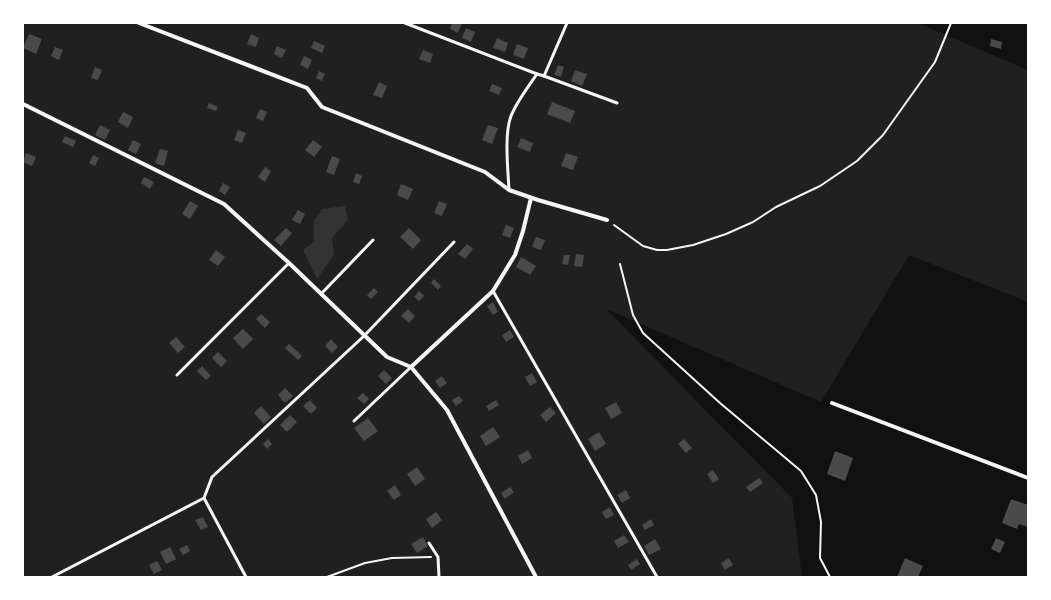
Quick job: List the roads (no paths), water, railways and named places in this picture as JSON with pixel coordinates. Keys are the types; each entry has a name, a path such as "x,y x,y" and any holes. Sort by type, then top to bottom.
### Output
{"street":[{"path":"140,23 307,88 322,107 485,172 509,190 531,198 607,220"},
{"path":"23,104 224,204 289,263 387,357 411,366 447,410 536,577"},
{"path":"411,366 493,291 515,255 523,231 531,198"},
{"path":"832,403 1028,478"}],"lane":[{"path":"405,23 537,74 618,103"},
{"path":"544,76 567,23"},
{"path":"509,190 508,136 510,117 517,103 537,74"},
{"path":"321,294 373,240"},
{"path":"52,577 204,498 212,477 364,336 454,242"},
{"path":"177,375 289,263"},
{"path":"493,291 657,577"},
{"path":"354,421 411,366"},
{"path":"204,498 246,577"},
{"path":"429,543 438,557 439,577"}]}
